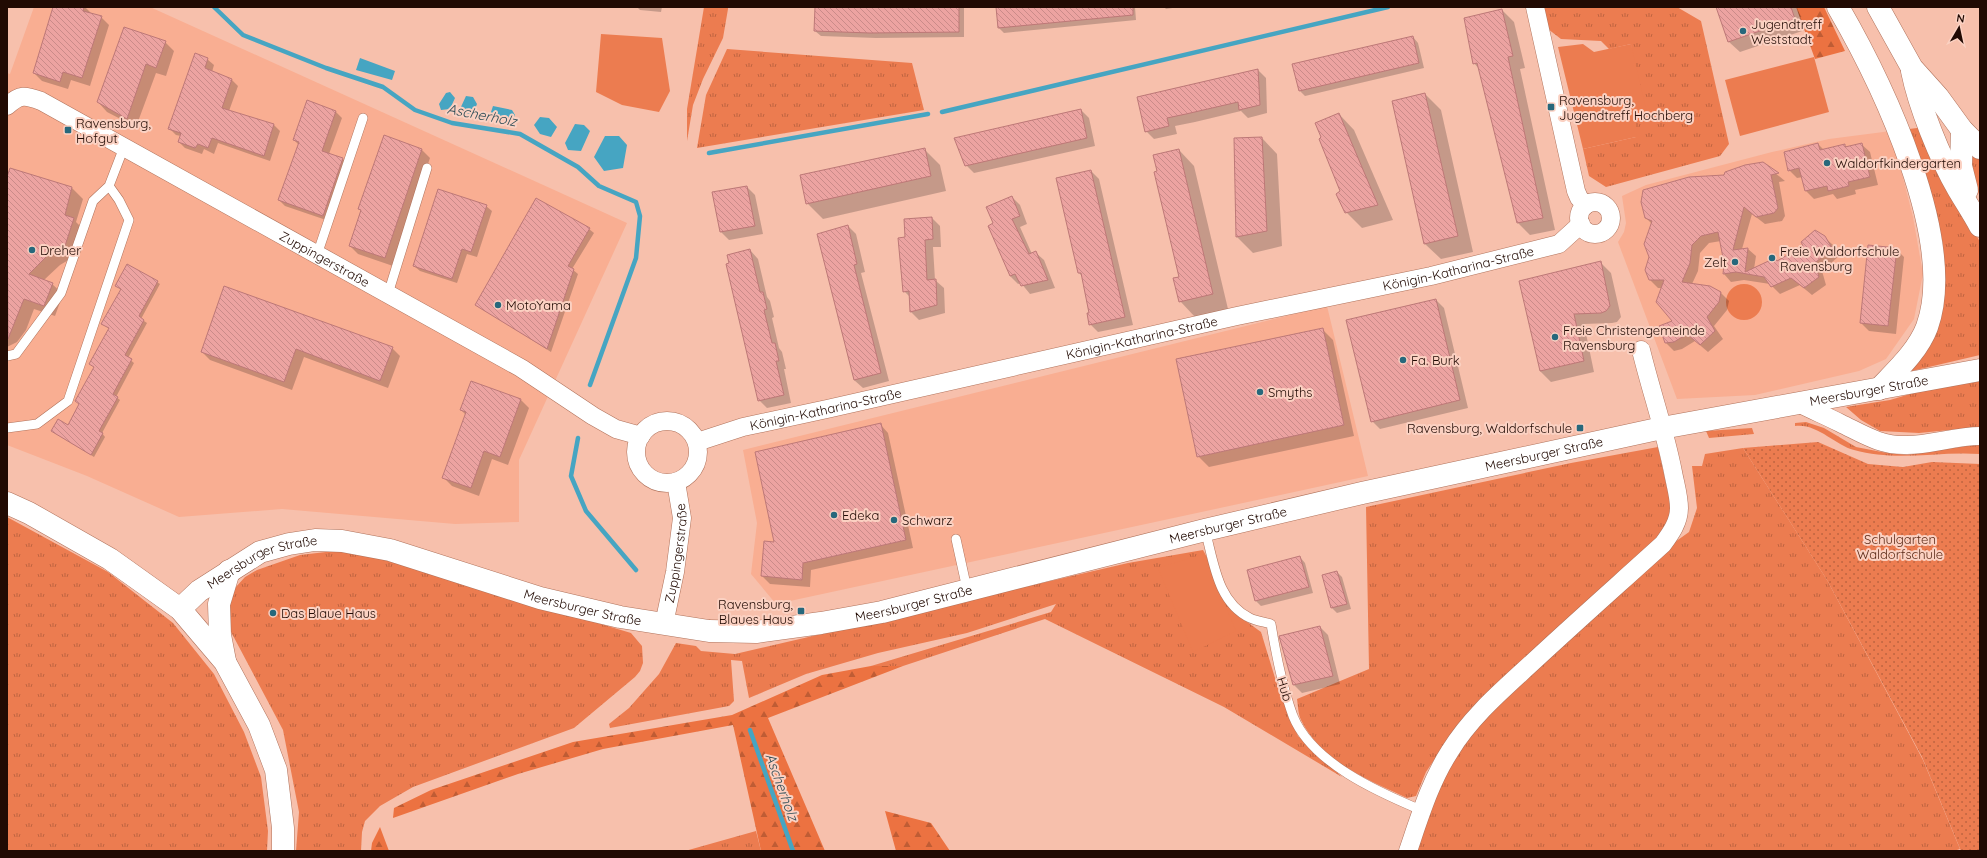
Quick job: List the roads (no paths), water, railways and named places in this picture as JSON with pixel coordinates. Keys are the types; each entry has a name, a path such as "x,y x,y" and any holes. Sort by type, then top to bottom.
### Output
{"street":[{"path":"1535,7 1576,191 1579,198 1586,205"},
{"path":"1838,7 1886,101 1911,165 1928,224 1934,252 1936,277 1933,304 1927,328 1914,350 1879,389"},
{"path":"1878,7 1912,68 1938,97 1962,130 1980,148"},
{"path":"1912,68 1916,90 1944,160 1958,188 1976,218"},
{"name":"Zuppingerstraße","path":"7,106 17,97 23,96 41,100 521,368 592,416 616,429 641,436 636,452 642,470 648,477 657,482 667,484 676,482 682,518 676,572 664,624"},
{"path":"1962,130 1961,166 1976,218"},
{"path":"1595,202 1605,205 1610,212 1611,221 1606,229 1598,233 1588,232 1581,224 1580,213 1586,205 1595,202"},
{"name":"Königin-Katharina-Straße","path":"697,442 743,427 827,410 1207,322 1430,276 1559,244 1581,224"},
{"path":"1408,851 1421,810 1435,776 1450,750 1470,723 1499,694 1663,544 1672,530 1678,514 1678,498 1662,428 1641,350"},
{"name":"Meersburger Straße","path":"180,609 199,591 260,552 289,544 315,540 342,541 390,550 575,608 709,631 756,632 821,623 882,612 967,589 1205,530 1662,428 1980,370"},
{"path":"1798,403 1858,434 1874,441 1890,444 1908,445 1980,436"},
{"path":"641,436 650,426 658,422 668,421 678,423 686,427 697,442 699,453 697,463 692,471 685,478 676,482"},
{"path":"7,503 30,513 110,559 180,609 225,662 259,725 276,770 283,828 282,851"},
{"path":"225,662 220,635 219,604 229,571"}],"lane":[{"path":"317,255 363,118"},
{"path":"7,356 16,354 61,293 93,201 109,186 124,147"},
{"path":"388,294 427,168"},
{"path":"7,428 37,424 68,401 129,220 119,200 109,186"},
{"name":"Hub","path":"1205,530 1220,588 1233,606 1250,618 1271,624 1279,671 1294,717 1308,741 1331,761 1361,781 1390,797 1421,810"},
{"path":"956,539 967,589"}],"water":[{"path":"360,58 395,71 392,80 356,70"},
{"path":"450,92 455,98 450,109 441,110 439,104 446,93"},
{"path":"466,96 473,97 477,104 473,114 464,113 460,109"},
{"path":"493,106 512,110 515,115 512,121 492,117 491,112"},
{"path":"540,117 549,118 557,127 551,137 540,134 534,125"},
{"path":"575,124 584,125 590,131 581,151 568,150 565,143"},
{"path":"605,136 619,136 627,145 623,168 604,171 594,157"}],"waterway":[{"name":"Ascherholz","path":"214,7 243,35 326,68 383,87 415,110 452,123 520,134 578,167 599,186 636,202 640,216 636,258 590,385"},
{"path":"942,112 1388,7"},
{"path":"709,153 928,114"},
{"name":"Ascherholz","path":"578,438 571,476 586,511 636,570"},
{"name":"Ascherholz","path":"750,730 793,851"}],"place":[{"name":"Jugendtreff Weststadt","path":"1743,31"},
{"name":"Ravensburg, Jugendtreff Hochberg","path":"1551,107"},
{"name":"Ravensburg, Hofgut","path":"68,130"},
{"name":"Waldorfkindergarten","path":"1827,163"},
{"name":"Dreher","path":"32,250"},
{"name":"Freie Waldorfschule Ravensburg","path":"1772,258"},
{"name":"Zelt","path":"1735,262"},
{"name":"MotoYama","path":"498,305"},
{"name":"Freie Christengemeinde Ravensburg","path":"1555,337"},
{"name":"Fa. Burk","path":"1403,360"},
{"name":"Smyths","path":"1260,392"},
{"name":"Ravensburg, Waldorfschule","path":"1580,428"},
{"name":"Edeka","path":"834,515"},
{"name":"Schwarz","path":"894,520"},
{"name":"Ravensburg, Blaues Haus","path":"801,611"},
{"name":"Das Blaue Haus","path":"273,613"}],"park label":[{"name":"Schulgarten Waldorfschule","path":"1900,546"}]}
